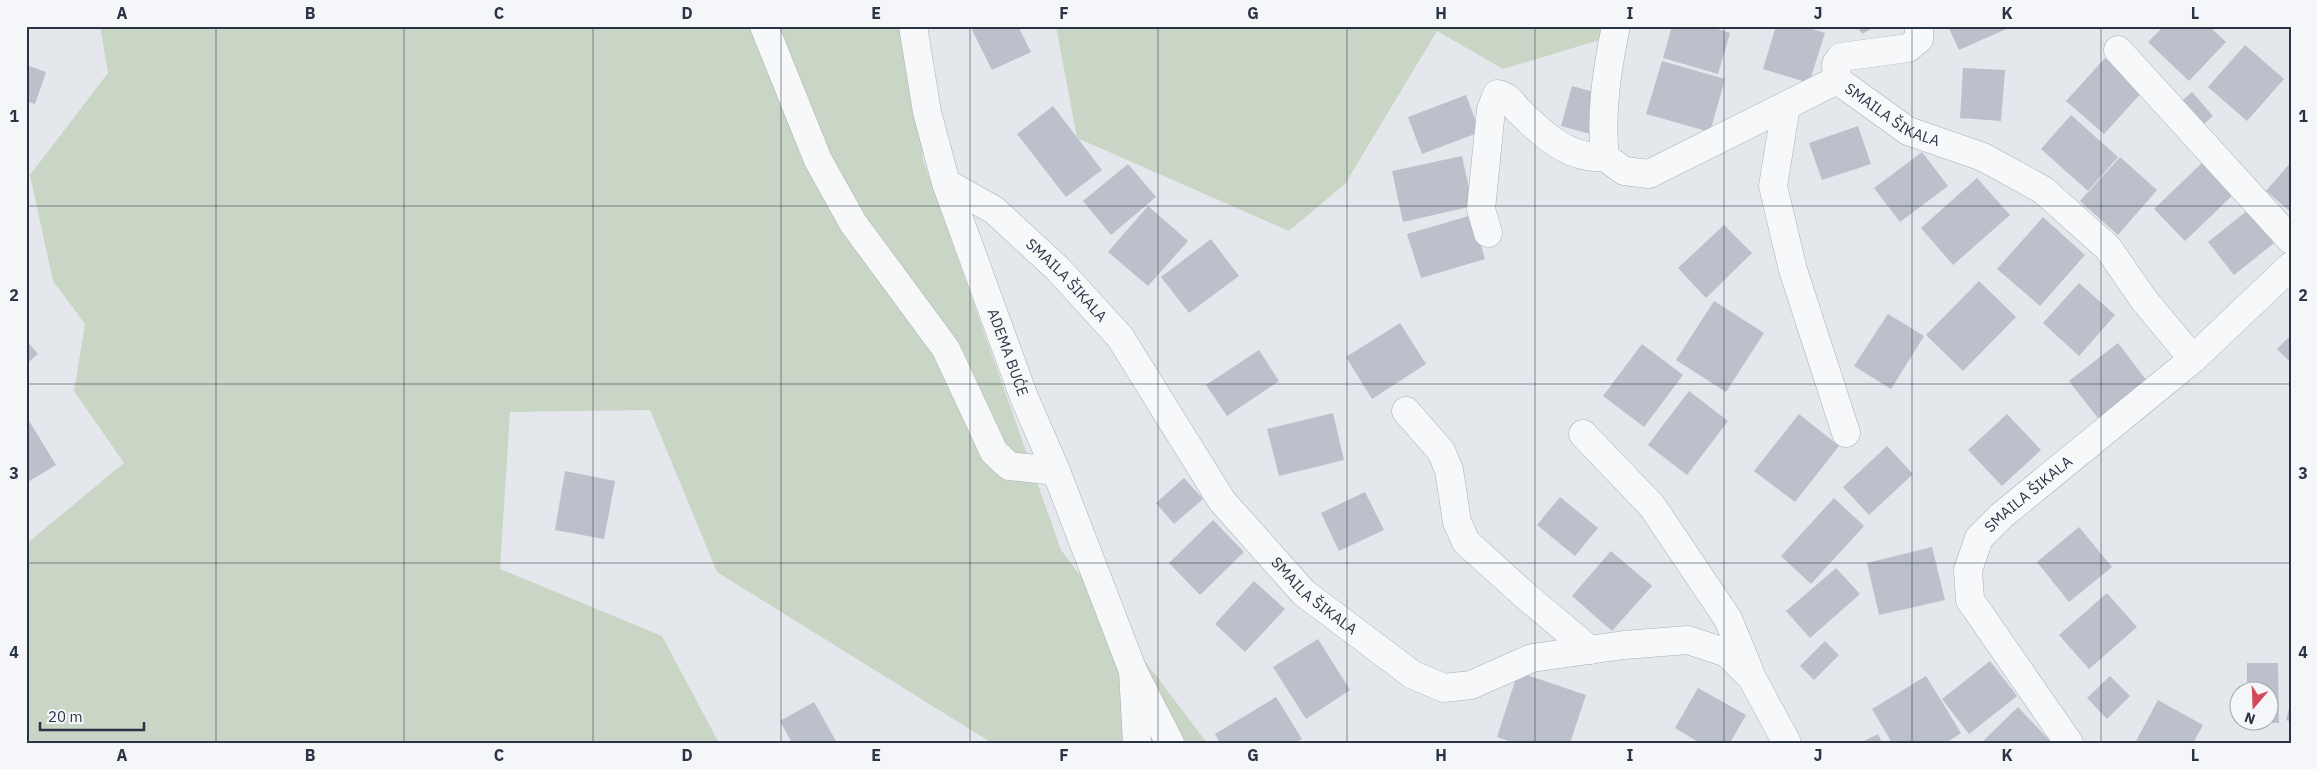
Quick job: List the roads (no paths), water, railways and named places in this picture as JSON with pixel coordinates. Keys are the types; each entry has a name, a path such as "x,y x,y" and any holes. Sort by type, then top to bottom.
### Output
{"street":[{"path":"764,26 822,168 853,223 946,348 994,452 1009,466 1056,471"},
{"name":"ADEMA BUĆE","path":"913,26 927,112 946,182 1024,397 1056,471 1133,670 1170,743"},
{"path":"1488,233 1481,209 1485,187 1491,110 1498,94 1506,95 1517,109 1547,137 1576,155 1590,158 1605,157 1602,131 1610,54 1616,26"},
{"name":"SMAILA ŠIKALA","path":"1837,80 1836,64 1841,57 1908,48 1919,39 1919,26"},
{"path":"2118,50 2291,240"},
{"name":"SMAILA ŠIKALA","path":"1605,157 1624,171 1648,174 1837,80"},
{"name":"SMAILA ŠIKALA","path":"1837,80 1908,131 1983,157 2043,190 2108,248 2144,300 2193,359"},
{"path":"1786,106 1773,186 1793,270 1846,433"},
{"name":"SMAILA ŠIKALA","path":"946,182 994,210 1058,269 1120,337 1222,501 1304,593 1414,675 1444,688 1471,685 1532,658 1688,640 1727,653 1752,678 1787,743"},
{"name":"SMAILA ŠIKALA","path":"2069,743 1970,600 1968,570 1979,538 2002,516 2193,359 2291,266"},
{"path":"1406,411 1441,451 1449,470 1457,522 1466,542 1590,650"},
{"path":"1583,434 1652,506 1728,619 1752,678"},
{"name":"ADEMA BUĆE","path":"1133,670 1137,743"}]}
